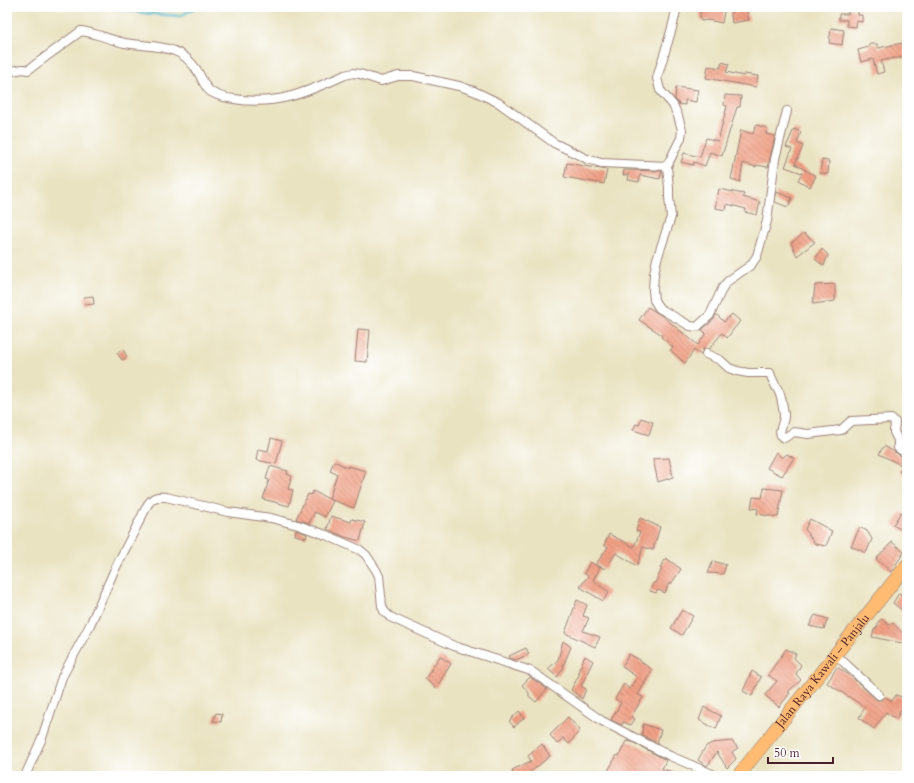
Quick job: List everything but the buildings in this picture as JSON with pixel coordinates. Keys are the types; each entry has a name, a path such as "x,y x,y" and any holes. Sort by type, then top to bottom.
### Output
{"main road":[{"name":"Jalan Raya Kawali – Panjalu","path":"742,774 907,565"}],"street":[{"path":"676,7 672,28 656,78 660,90 673,105 682,130 681,138 667,166 671,217 655,265 653,296 656,304 664,312 690,326 697,327 712,312 721,291 728,281 751,265 754,261 767,221 776,154 787,111"},
{"path":"7,72 28,70 81,31 124,42 173,50 189,60 197,70 206,88 210,92 227,98 241,100 260,101 292,97 345,75 360,74 381,81 401,76 414,76 458,86 486,97 507,108 554,143 587,159 600,163 667,166"},
{"path":"706,354 720,360 729,368 748,373 770,372 772,382 780,394 784,416 780,432 784,438 794,432 808,434 841,430 851,421 891,419 895,422 894,432 898,440 898,448 907,454"},
{"path":"25,776 42,738 62,677 90,625 114,571 146,507 151,500 159,496 228,512 271,518 298,525 360,550 366,555 376,570 382,606 384,611 390,617 454,646 531,671 602,721 670,756 717,776"},
{"path":"836,655 879,695"}],"waterway":[{"path":"106,7 144,13 180,16 197,7"}]}
